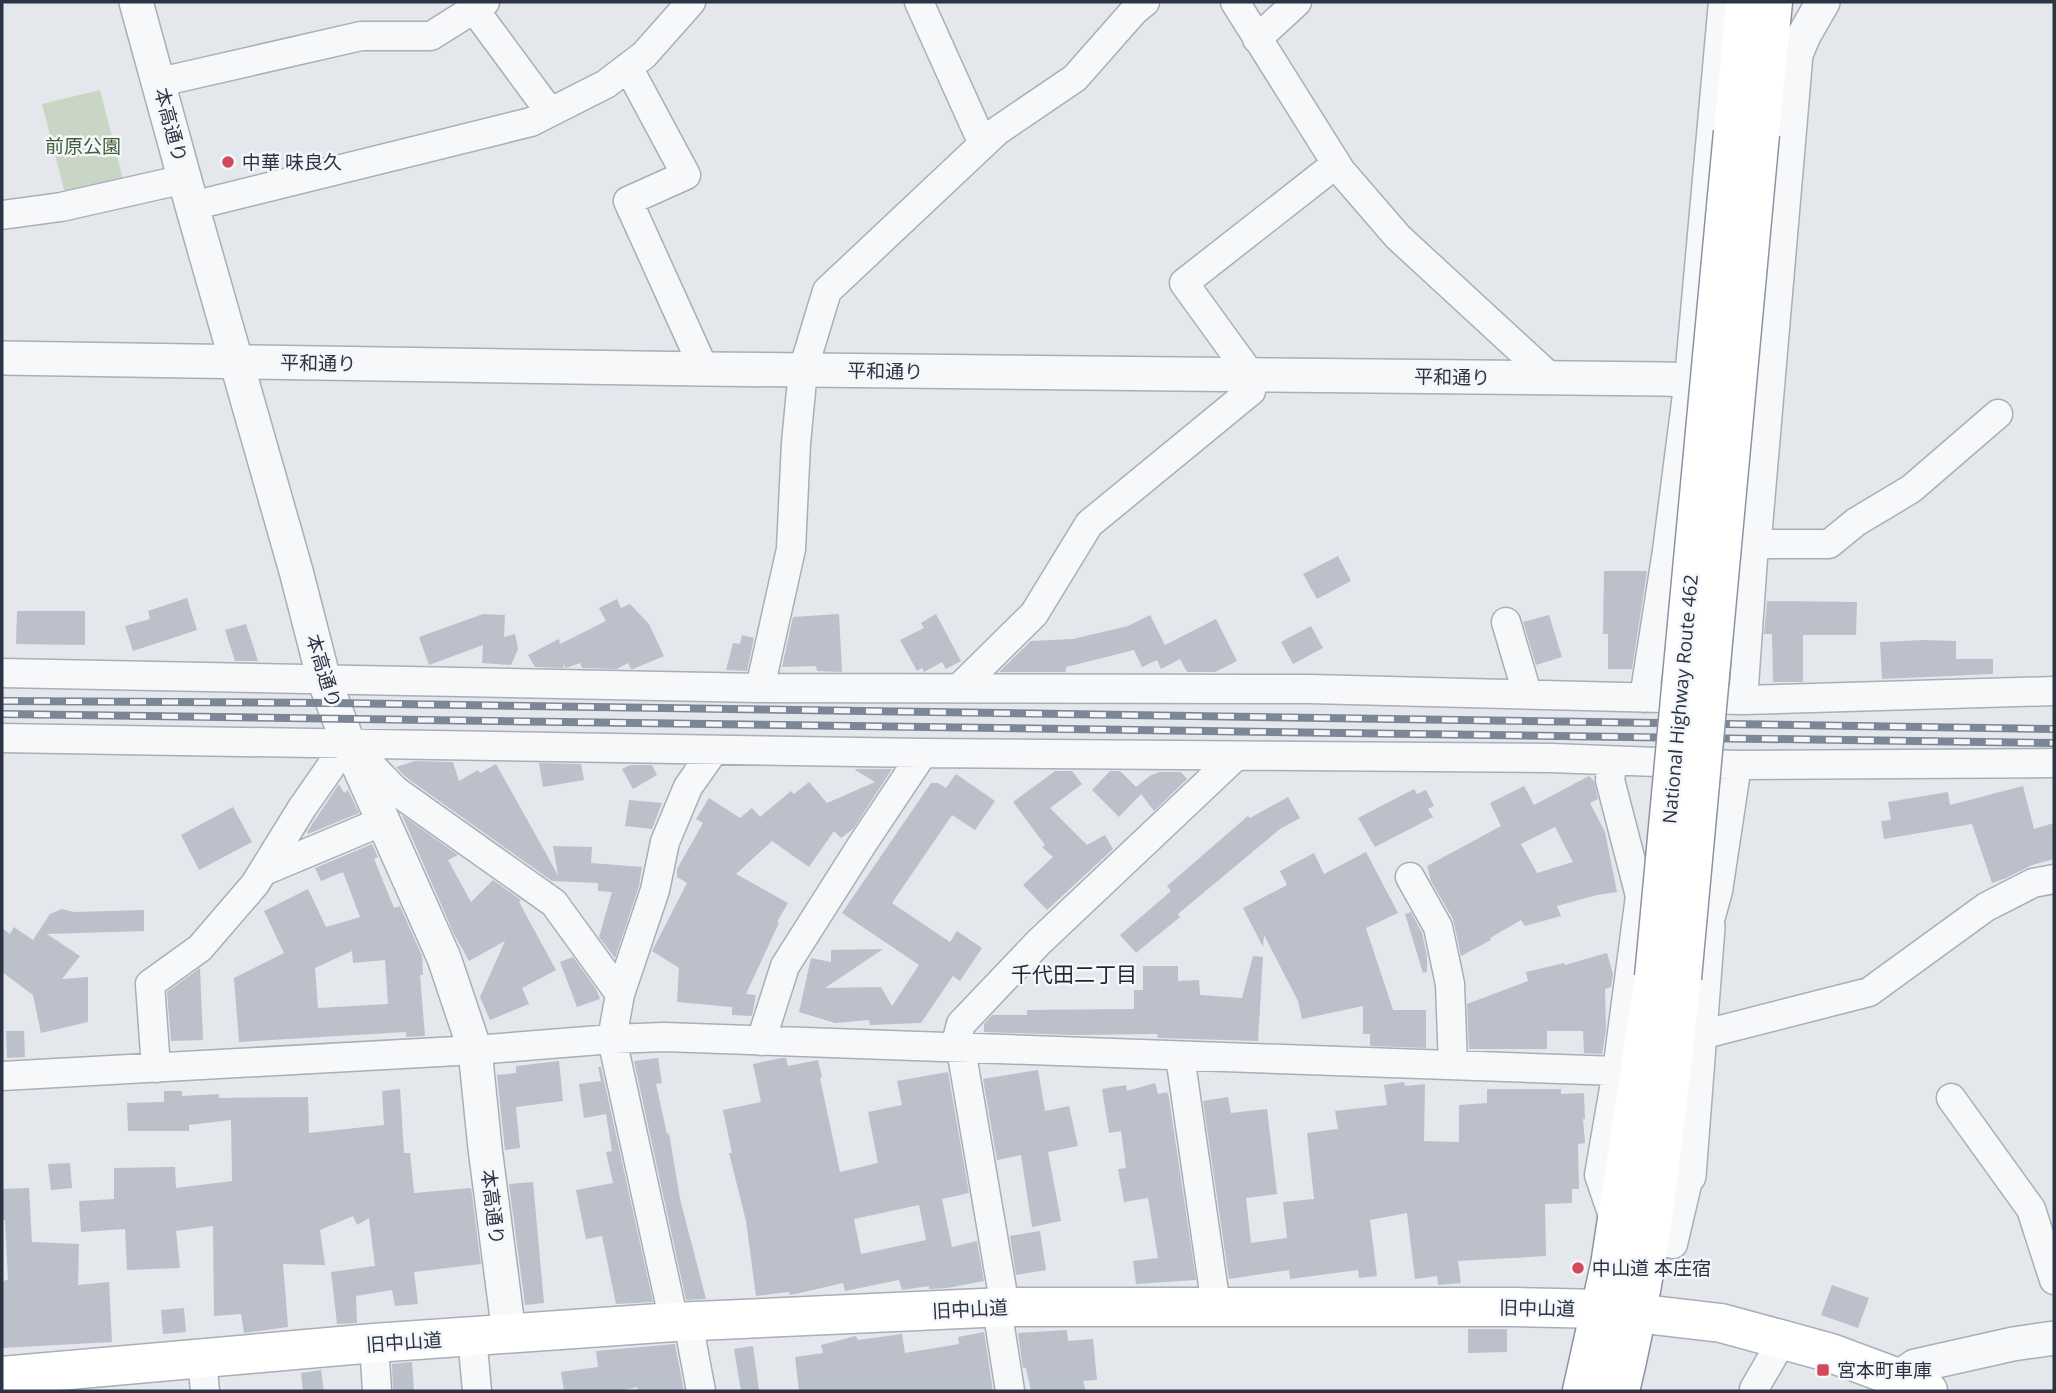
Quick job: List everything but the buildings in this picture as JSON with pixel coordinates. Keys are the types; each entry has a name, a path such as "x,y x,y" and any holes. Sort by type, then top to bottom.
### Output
{"main road":[{"name":"National Highway Route 462","path":"1620,1391 1651,1240 1668,978 1746,133 1745,2"},
{"name":"National Highway Route 462","path":"1746,133 1773,2"},
{"name":"National Highway Route 462","path":"1582,1391 1668,978"},
{"name":"旧中山道","path":"10,1381 204,1376 374,1343 681,1322 1001,1308 1216,1306 1515,1307 1638,1312 1721,1323 1783,1339 1831,1353 1913,1384"}],"street":[{"name":"本高通り","path":"136,2 296,571 324,680 348,742 444,958 475,1050 490,1336"},
{"path":"2,215 188,192 531,122 606,84 644,55 691,2"},
{"path":"919,2 983,144"},
{"path":"760,688 791,549 796,443 803,370 827,291 997,131 1075,78 1133,11 1145,2"},
{"path":"1235,2 1336,164 1398,237 1551,378"},
{"path":"1257,39 1297,2"},
{"path":"1644,698 1667,551 1689,379 1723,2"},
{"path":"1743,700 1796,54 1823,2"},
{"path":"160,82 361,36 431,36 479,5 550,112"},
{"path":"628,67 686,175 628,201 704,369"},
{"path":"959,688 1034,614 1089,524 1251,391 1250,374 1184,283 1336,164"},
{"name":"平和通り","path":"2,358 704,369 1689,379 1768,383"},
{"path":"1754,544 1829,544 1856,522 1911,489 1998,414"},
{"path":"1506,622 1527,693"},
{"path":"2,673 760,688 1297,689 1743,700 2054,691"},
{"path":"2,738 1737,765 2054,763"},
{"path":"156,1068 150,984 200,948 255,884 302,808 348,742"},
{"path":"348,742 396,791 554,903 620,994"},
{"path":"701,1391 681,1322 612,1039 620,994 655,890 665,842 688,787 714,750"},
{"path":"761,1041 785,966 923,754"},
{"path":"1010,1391 1001,1308 958,1048 961,1024 1038,943 1236,756"},
{"path":"1613,761 1610,780 1640,896 1617,1070 1598,1175 1616,1224"},
{"path":"1651,1240 1673,1244 1689,1176 1708,927 1718,891 1737,765"},
{"path":"264,870 383,821"},
{"path":"1410,877 1438,927 1450,984 1453,1065"},
{"path":"1701,1035 1870,992 1986,907 2033,883 2054,879"},
{"path":"2,1076 664,1037 1617,1070"},
{"path":"1180,1056 1216,1306"},
{"path":"1951,1098 2031,1209 2054,1280"},
{"path":"477,1391 490,1336"},
{"path":"1913,1384 1915,1366 2013,1344 2054,1338"},
{"path":"1755,1391 1783,1339"},
{"path":"374,1343 377,1391"}],"green space":[{"name":"前原公園","path":"100,90 125,187 67,201 42,104"}],"railway":[{"path":"2,701 333,703 2054,729"},
{"path":"2,714 2054,743"}],"place":[{"name":"中華 味良久","path":"228,162"},
{"name":"中山道 本庄宿","path":"1578,1268"},
{"name":"宮本町車庫","path":"1823,1370"}],"district":[{"name":"千代田二丁目","path":"1074,974"}]}
